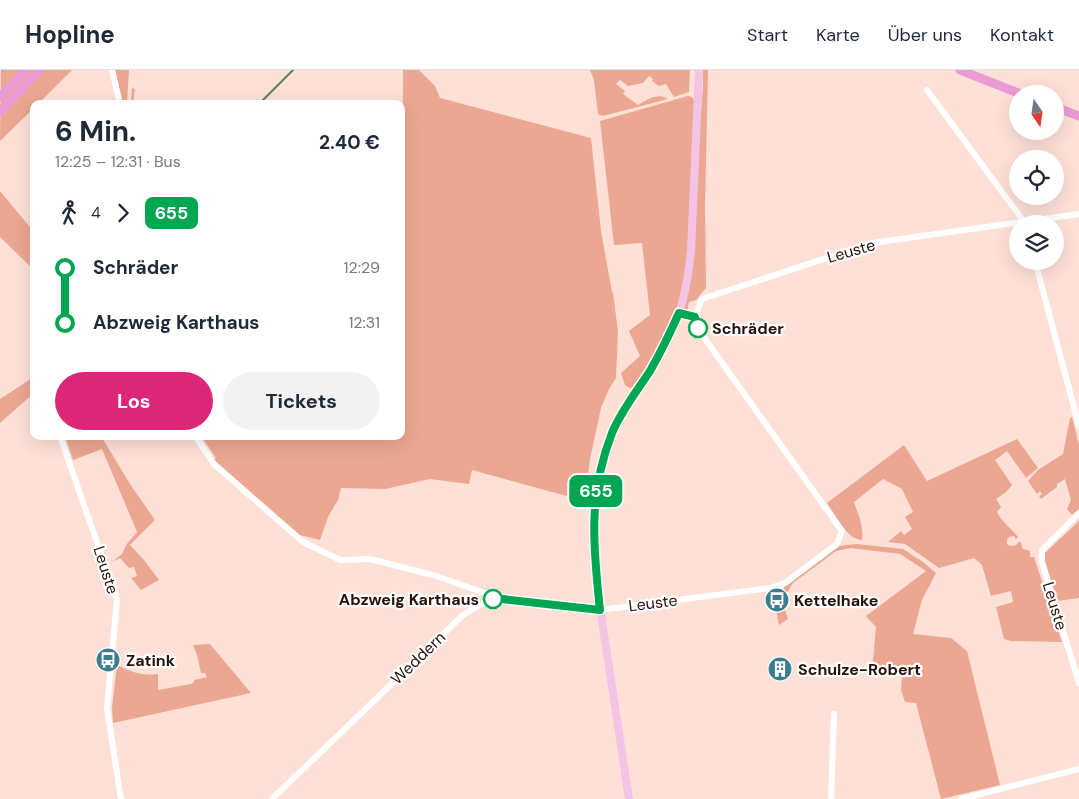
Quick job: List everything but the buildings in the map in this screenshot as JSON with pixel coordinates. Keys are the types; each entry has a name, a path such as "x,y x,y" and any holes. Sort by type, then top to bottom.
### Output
{"highway":[{"path":"0,97 26,70"},
{"path":"0,112 40,70"},
{"path":"960,70 1009,89"},
{"path":"1064,110 1079,116"}],"main road":[{"path":"629,799 600,610 593,531 598,480 613,432 666,343 679,313 689,267 699,70"}],"street":[{"path":"112,70 119,100"},
{"path":"927,90 1020,215"},
{"name":"Leuste","path":"1064,216 1079,214"},
{"name":"Leuste","path":"600,610 765,589 782,585 837,544 842,531 698,328 695,317 702,298 872,244 1009,224"},
{"path":"1037,270 1079,426"},
{"path":"679,313 695,317"},
{"name":"Leuste","path":"61,440 117,600 108,708 121,799"},
{"path":"198,440 214,464 302,542 340,560 370,559 433,575 485,593 493,599"},
{"name":"Leuste","path":"1079,513 1042,550 1042,562 1079,683"},
{"name":"Leuste","path":"765,589 772,595 774,602 782,585"},
{"name":"Weddern","path":"272,799 462,616 477,605 493,599 502,599 600,610"},
{"path":"831,799 834,714"},
{"path":"961,799 1079,769"}],"shaded area":[{"path":"1,70 72,70 42,100 30,100 30,112 0,141"},
{"path":"115,70 129,70 127,100 122,100"},
{"path":"403,70 419,70 435,86 440,98 591,138 601,231 613,292 618,332 616,378 601,408 590,459 585,501 472,470 469,484 430,479 385,489 341,488 338,500 328,517 320,540 300,535 219,466 204,440 405,440 405,100 403,100"},
{"path":"590,70 690,70 689,92 674,97 666,84 659,86 649,76 643,83 628,86 620,80 616,84 625,91 623,94 638,105 660,96 668,99 603,116 598,114 594,80"},
{"path":"703,70 708,70 705,205 706,288 696,300 689,302 687,312 684,308"},
{"path":"132,88 135,89 134,100 131,100"},
{"path":"688,96 692,97 696,104 687,267 679,303 661,347 634,387 630,388 625,385 621,373 640,356 629,331 650,315 642,243 614,245 600,121"},
{"path":"0,191 30,227 30,266 0,237"},
{"path":"30,380 30,397 0,423 0,399"},
{"path":"1072,417 1079,445 1079,509 1072,515 1067,509 1071,500 1065,479 1041,499 1039,496 1042,494 1040,491 1037,494 1028,481 1038,470 1063,454 1070,418"},
{"path":"1017,439 1038,468 1026,478 1007,451 995,460 1012,485 996,499 1001,507 997,512 1018,537 1016,539 1014,536 1009,537 1007,544 1010,546 1016,545 1020,541 1023,549 1030,551 1030,557 1034,557 1062,642 1011,641 1004,639 996,607 1013,602 1011,591 991,596 982,565 974,558 939,568 905,544 888,542 901,531 904,535 912,529 905,517 913,512 902,489 883,479 854,502 861,525 862,540 856,539 846,531 827,503 904,445 927,481"},
{"path":"66,440 103,440 130,484 155,520 130,545 159,580 141,590 131,578 137,576 134,567 129,568 120,558 112,562 122,554 126,545 137,532 102,449 73,460"},
{"path":"1079,521 1079,598 1057,601 1044,559 1045,553"},
{"path":"856,544 903,549 936,573 922,600 913,634 951,638 967,651 1000,785 941,799 916,703 905,702 901,690 902,673 872,672 876,627 866,616 926,571 900,554 851,548 836,551 793,583 785,596 784,607 788,619 779,625 777,604 785,585 838,546"},
{"path":"210,644 251,693 113,723 112,707 117,665 137,673 158,674 158,690 191,684 194,680 207,677 205,673 201,673 193,645"}],"waterway":[{"path":"263,100 293,70"}],"bus line":[{"name":"655","path":"493,599 600,610 593,531 594,513 598,480 613,432 666,343 679,313 695,317 698,328"}],"place":[{"name":"Schräder","path":"698,328"},
{"name":"Abzweig Karthaus","path":"493,599"},
{"name":"Kettelhake","path":"777,600"},
{"name":"Zatink","path":"108,660"},
{"name":"Schulze-Robert","path":"780,669"}]}
